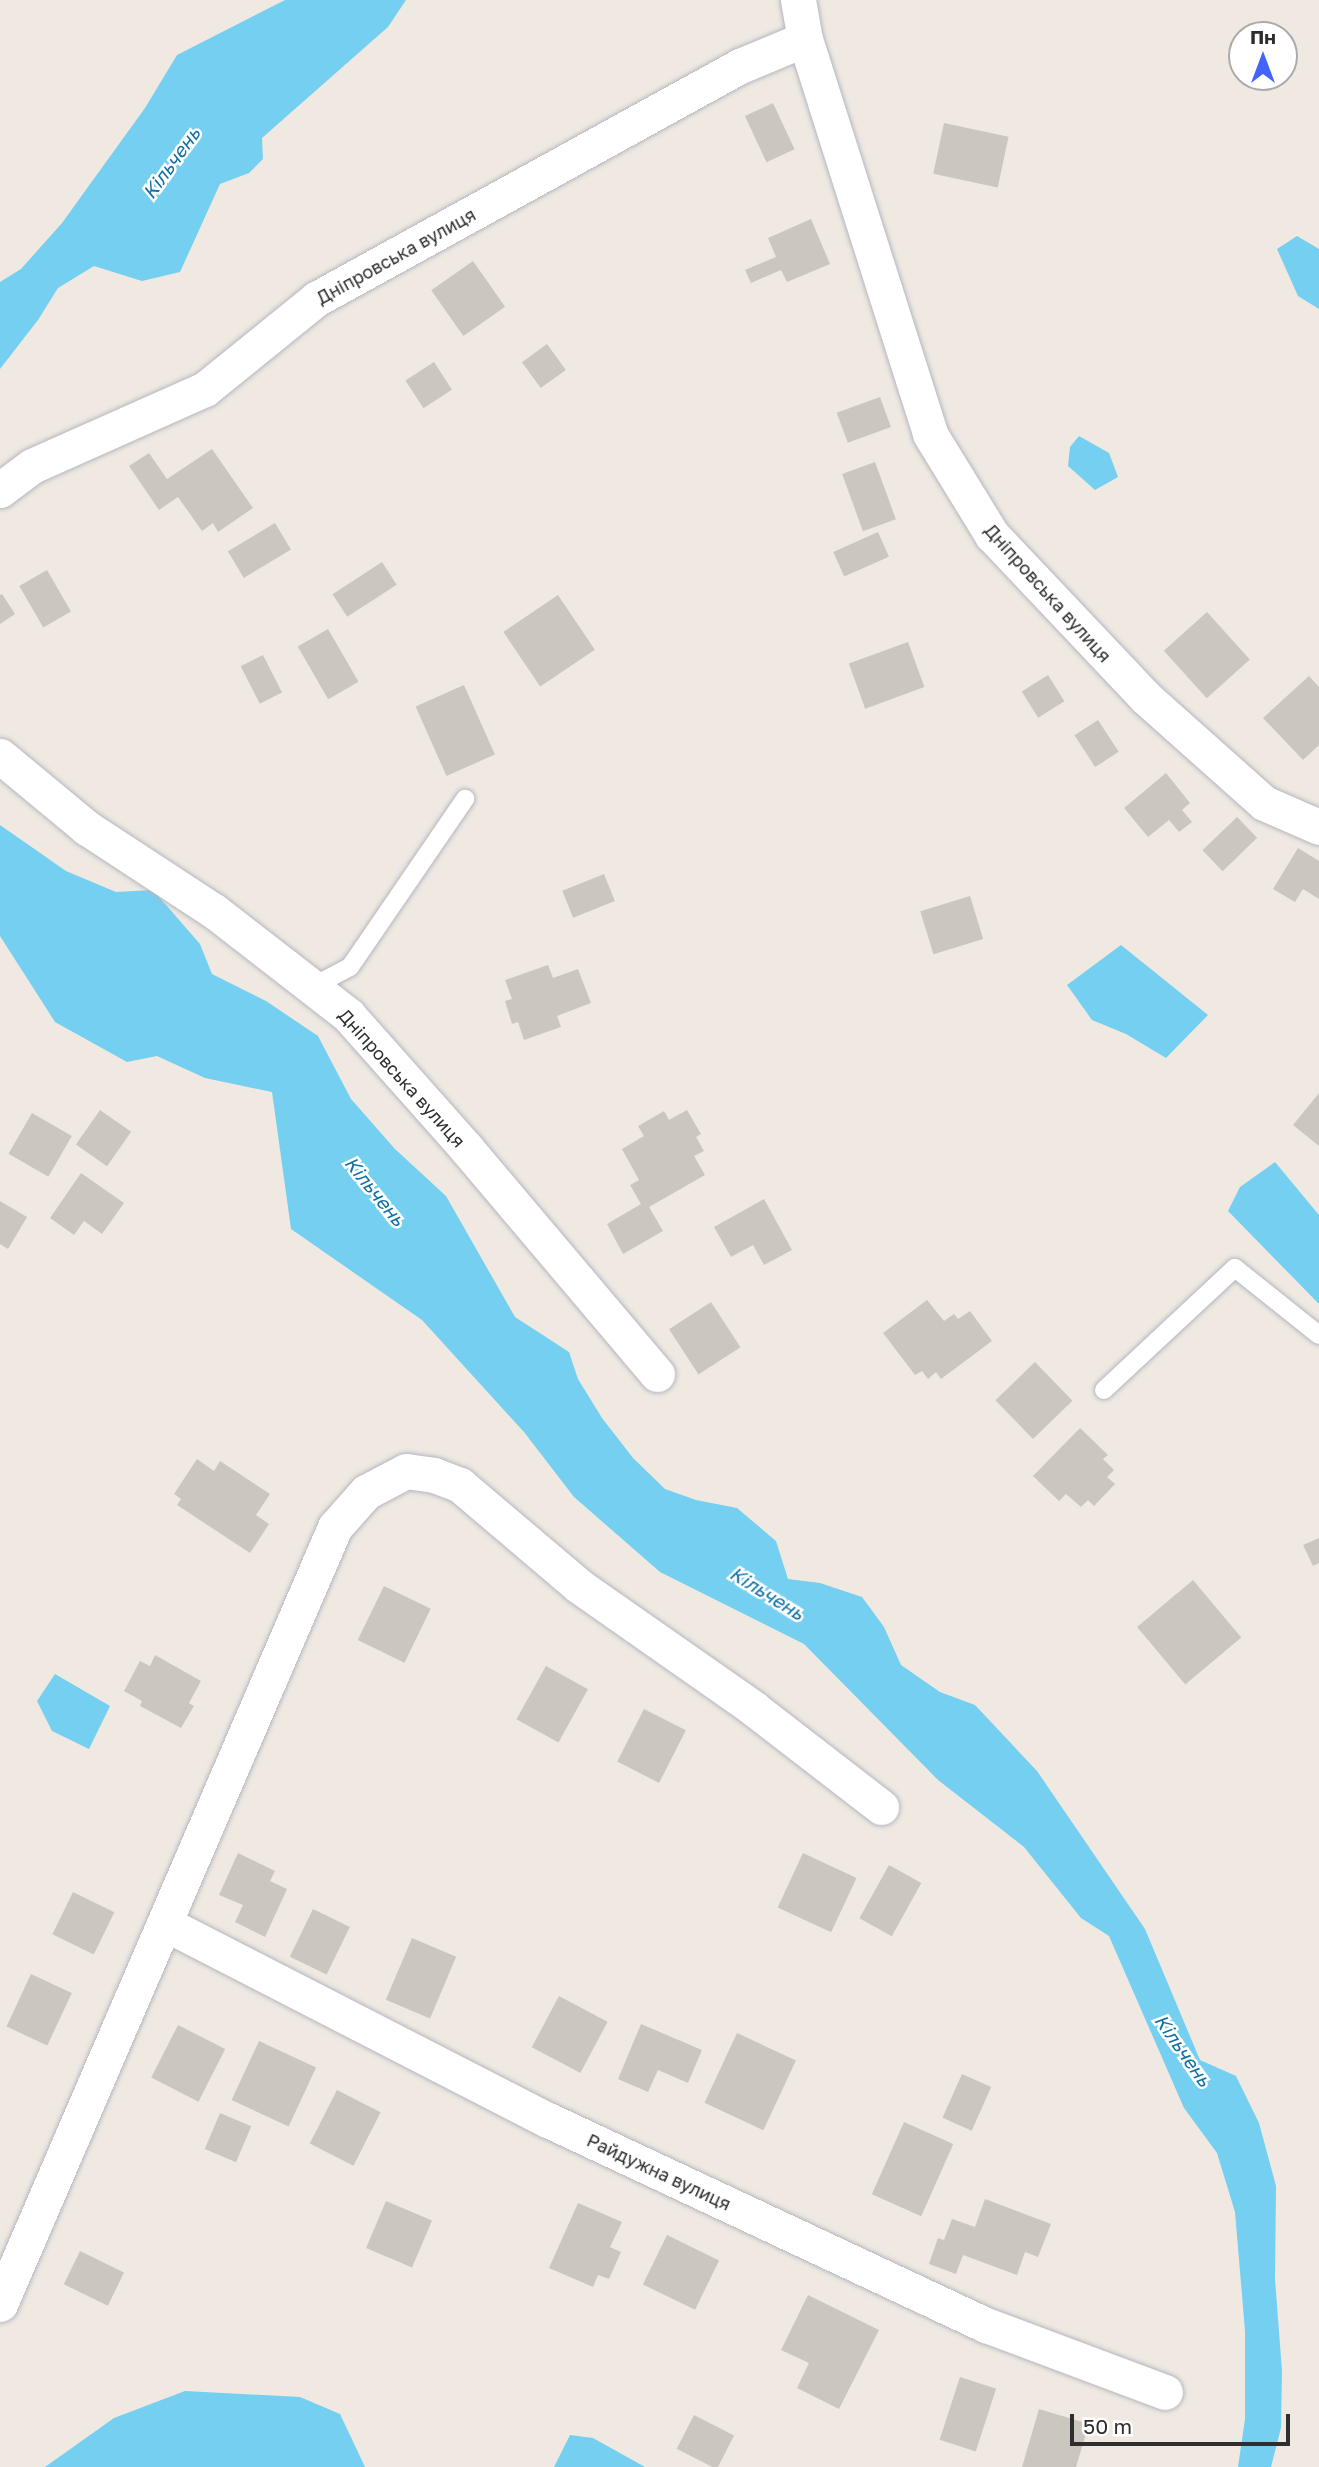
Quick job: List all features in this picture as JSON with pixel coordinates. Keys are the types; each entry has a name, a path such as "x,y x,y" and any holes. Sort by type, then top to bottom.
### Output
{"street":[{"name":"Дніпровська вулиця","path":"798,0 805,39 930,434 992,535 1071,622 1185,733 1264,803 1319,827"},
{"name":"Дніпровська вулиця","path":"0,490 32,466 205,388 316,299 740,66 805,39"},
{"name":"Дніпровська вулиця","path":"0,757 87,828 214,911 348,1015 466,1148 657,1374"},
{"path":"0,2304 335,1527 366,1492 406,1471 434,1475 460,1485 579,1586 753,1708 881,1807"},
{"name":"Райдужна вулиця","path":"166,1924 548,2120 986,2325 1165,2392"}],"lane":[{"path":"310,988 350,967 465,799"},
{"path":"1104,1390 1235,1268 1319,1335"}],"water":[{"name":"Кільчень","path":"285,0 406,0 388,27 262,138 263,159 249,173 220,184 180,272 142,281 94,266 58,288 38,320 0,369 0,282 21,269 62,223 145,108 177,55"},
{"path":"1297,236 1319,249 1319,309 1298,296 1277,249"},
{"path":"1079,436 1109,453 1118,477 1095,490 1068,466 1070,447"},
{"name":"Кільчень","path":"0,825 66,871 116,892 153,890 200,944 212,974 266,1001 318,1036 351,1099 395,1149 446,1196 515,1317 569,1352 578,1379 602,1418 633,1458 665,1489 696,1500 737,1508 776,1541 788,1579 820,1583 862,1597 884,1627 901,1665 940,1692 975,1705 1037,1771 1145,1929 1200,2060 1236,2076 1259,2123 1276,2186 1275,2279 1282,2371 1281,2428 1271,2467 1238,2467 1245,2419 1245,2331 1235,2212 1217,2153 1184,2108 1109,1936 1081,1918 1024,1847 938,1780 804,1644 660,1572 574,1497 524,1432 422,1320 291,1229 272,1092 205,1078 157,1056 127,1062 55,1022 0,936"},
{"path":"1121,945 1208,1015 1166,1058 1126,1034 1092,1020 1067,985"},
{"path":"1275,1162 1319,1215 1319,1304 1228,1211 1240,1187"},
{"path":"55,1674 110,1706 89,1749 52,1731 37,1701"},
{"path":"185,2391 300,2397 340,2414 365,2467 45,2467 114,2418"},
{"path":"570,2435 593,2438 645,2467 554,2467"}],"building":[{"path":"773,103 795,149 766,162 745,116"},
{"path":"944,123 1009,137 998,188 933,174"},
{"path":"811,219 830,264 787,282 781,270 751,283 745,270 776,257 768,238"},
{"path":"473,261 505,307 463,336 431,290"},
{"path":"547,344 566,370 541,388 522,362"},
{"path":"434,362 452,390 423,408 405,381"},
{"path":"880,397 891,427 848,443 837,413"},
{"path":"212,449 253,508 218,532 213,523 202,531 178,497 159,510 129,466 149,453 167,479"},
{"path":"875,462 896,519 863,531 842,474"},
{"path":"275,523 291,550 244,578 228,551"},
{"path":"878,532 889,557 844,577 833,552"},
{"path":"382,562 397,585 347,617 333,594"},
{"path":"47,570 71,612 43,628 19,586"},
{"path":"2,594 15,614 0,624 0,595"},
{"path":"558,595 595,650 540,687 503,632"},
{"path":"1207,612 1250,660 1207,698 1164,651"},
{"path":"328,629 359,682 328,699 298,646"},
{"path":"908,642 924,687 865,709 849,664"},
{"path":"263,655 282,692 260,704 241,666"},
{"path":"1048,675 1064,701 1038,718 1022,691"},
{"path":"1309,676 1319,687 1319,745 1303,760 1263,718"},
{"path":"464,685 495,754 446,776 416,707"},
{"path":"1098,720 1119,752 1095,767 1075,735"},
{"path":"1166,773 1190,803 1182,810 1192,822 1179,832 1169,820 1148,837 1124,808"},
{"path":"1237,817 1257,838 1223,871 1202,850"},
{"path":"1298,848 1319,861 1319,899 1303,889 1295,902 1273,889"},
{"path":"604,874 615,901 573,918 562,891"},
{"path":"970,896 983,939 933,954 920,911"},
{"path":"548,965 553,978 578,969 591,1003 557,1016 561,1027 524,1040 518,1022 512,1024 505,1001 512,999 505,980"},
{"path":"1319,1093 1319,1146 1293,1125"},
{"path":"100,1110 131,1132 107,1166 76,1144"},
{"path":"687,1110 701,1134 696,1137 704,1151 694,1156 705,1175 649,1207 663,1231 623,1254 607,1224 641,1204 630,1185 639,1180 622,1149 644,1136 638,1126 664,1111 669,1120"},
{"path":"32,1113 72,1136 48,1177 8,1154"},
{"path":"81,1173 124,1203 102,1234 84,1221 74,1235 50,1218"},
{"path":"764,1199 792,1250 764,1265 753,1245 731,1257 714,1227"},
{"path":"0,1201 27,1217 8,1249 0,1244"},
{"path":"927,1300 944,1321 954,1314 958,1319 970,1311 992,1341 941,1379 936,1372 928,1379 922,1371 915,1375 883,1333"},
{"path":"711,1302 740,1347 698,1375 669,1329"},
{"path":"1035,1362 1073,1401 1033,1439 995,1400"},
{"path":"1080,1428 1108,1455 1103,1459 1114,1470 1107,1477 1115,1484 1094,1506 1088,1500 1081,1507 1066,1494 1059,1501 1033,1476"},
{"path":"197,1459 214,1471 220,1461 270,1494 256,1515 269,1524 250,1553 177,1505 181,1499 174,1494"},
{"path":"1319,1538 1319,1563 1313,1566 1303,1545"},
{"path":"1193,1580 1241,1637 1185,1684 1137,1627"},
{"path":"384,1586 431,1609 404,1663 358,1640"},
{"path":"155,1655 201,1681 189,1703 194,1706 181,1728 140,1706 142,1701 124,1691 140,1661 150,1666"},
{"path":"546,1666 588,1689 558,1743 516,1719"},
{"path":"644,1709 686,1730 659,1783 617,1762"},
{"path":"238,1853 275,1871 270,1881 287,1889 265,1937 235,1922 243,1905 219,1895"},
{"path":"803,1853 856,1878 831,1932 778,1907"},
{"path":"889,1865 921,1883 892,1936 859,1918"},
{"path":"73,1892 114,1912 94,1954 52,1934"},
{"path":"313,1909 350,1927 327,1975 290,1957"},
{"path":"412,1938 456,1957 430,2018 386,2000"},
{"path":"31,1974 72,1993 47,2046 6,2027"},
{"path":"559,1996 608,2022 580,2073 532,2047"},
{"path":"641,2024 702,2050 688,2083 658,2070 648,2092 618,2079"},
{"path":"178,2025 225,2049 198,2102 151,2078"},
{"path":"737,2033 796,2060 763,2130 704,2103"},
{"path":"259,2041 316,2068 289,2127 232,2100"},
{"path":"962,2074 991,2087 972,2131 942,2118"},
{"path":"337,2090 381,2112 353,2166 310,2143"},
{"path":"220,2113 251,2126 236,2162 205,2149"},
{"path":"904,2122 953,2144 921,2216 872,2194"},
{"path":"985,2199 1051,2224 1038,2257 1025,2252 1017,2275 963,2255 956,2274 929,2264 938,2238 944,2240 952,2219 975,2227"},
{"path":"386,2201 432,2221 412,2267 366,2248"},
{"path":"578,2203 622,2222 610,2247 621,2252 609,2279 598,2275 593,2287 549,2268"},
{"path":"667,2235 719,2260 695,2310 643,2284"},
{"path":"80,2251 124,2272 108,2306 64,2284"},
{"path":"808,2295 879,2330 839,2409 797,2388 809,2363 781,2350"},
{"path":"960,2377 996,2389 976,2452 940,2440"},
{"path":"1039,2409 1089,2424 1076,2467 1022,2467"},
{"path":"694,2415 734,2435 718,2467 712,2467 677,2449"}]}
